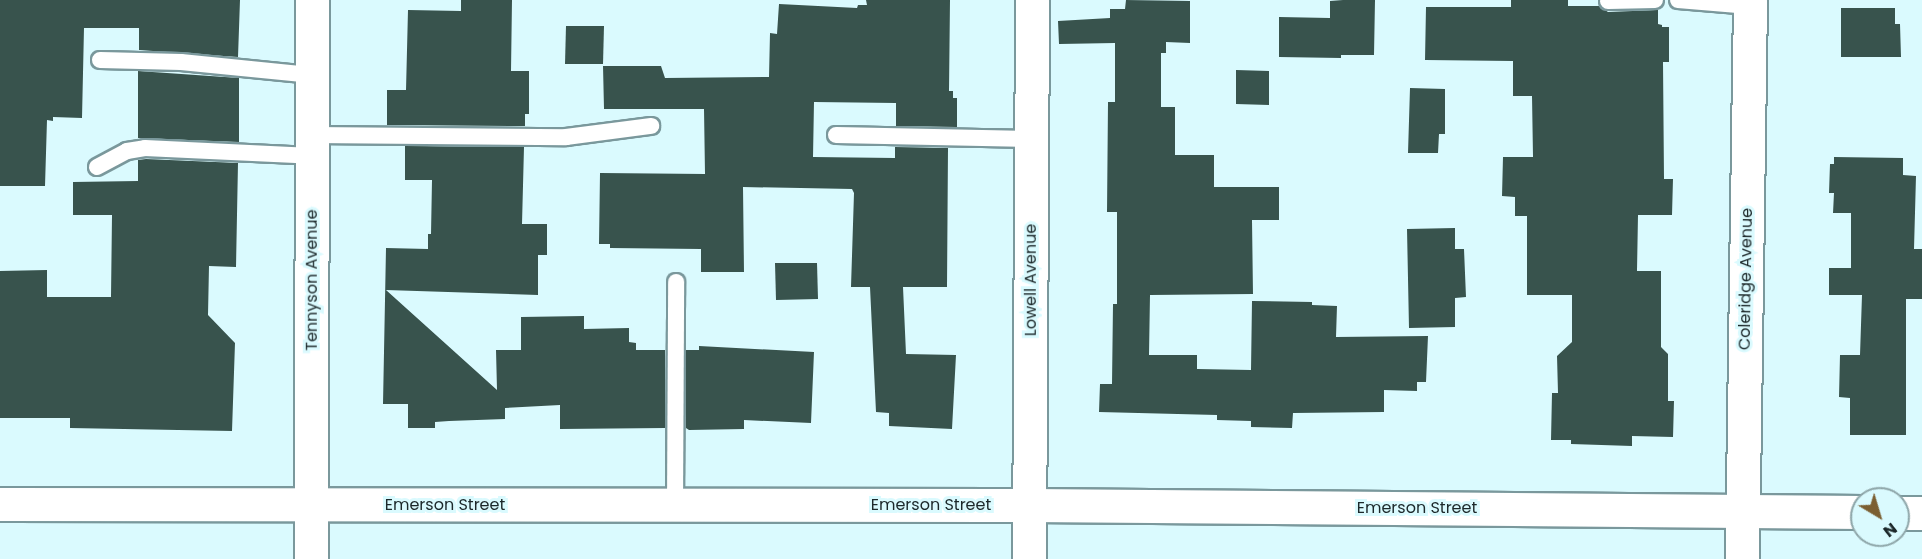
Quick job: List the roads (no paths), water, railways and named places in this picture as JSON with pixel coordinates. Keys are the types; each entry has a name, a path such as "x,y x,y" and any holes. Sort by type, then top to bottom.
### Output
{"street":[{"name":"Tennyson Avenue","path":"311,559 312,0"},
{"name":"Lowell Avenue","path":"1029,559 1032,0"},
{"name":"Coleridge Avenue","path":"1742,559 1750,3"},
{"name":"Emerson Street","path":"0,504 1030,505 1850,512"}],"lane":[{"path":"1608,1 1655,0"},
{"path":"1678,0 1750,3"},
{"path":"100,60 181,62 312,75"},
{"path":"97,167 127,151 145,148 312,146 566,137 651,126"},
{"path":"836,135 1031,139"},
{"path":"675,505 676,282"}]}
